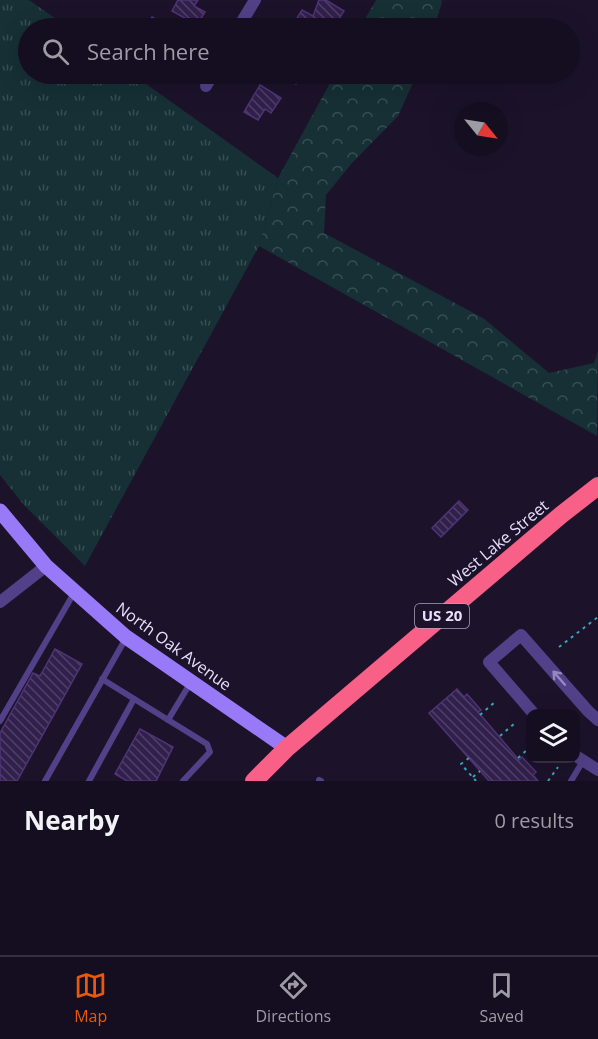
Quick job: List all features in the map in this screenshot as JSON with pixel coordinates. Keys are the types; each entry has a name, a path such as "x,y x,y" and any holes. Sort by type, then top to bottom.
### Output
{"highway":[{"name":"West Lake Street","path":"287,748 551,523 598,486"},
{"name":"US 20","path":"254,781 287,748"}],"street":[{"path":"244,18 255,0"},
{"name":"North Oak Avenue","path":"0,512 46,566 126,638 287,748"},
{"path":"0,602 46,566"},
{"path":"530,709 489,662 521,635 598,720"},
{"path":"580,759 597,768"}],"lane":[{"path":"0,721 74,593"},
{"path":"45,781 126,638"},
{"path":"102,679 207,744 210,752 183,781"},
{"path":"168,720 191,681"},
{"path":"90,781 134,699"},
{"path":"571,781 577,763"}],"path":[{"path":"559,647 598,617"},
{"path":"480,715 496,701"},
{"path":"500,736 515,723"},
{"path":"518,758 526,751"},
{"path":"469,758 461,764 476,781"},
{"path":"548,781 558,767"},
{"path":"472,777 480,771"}],"green space":[{"path":"0,0 29,0 55,18 18,18 18,84 146,84 278,178 259,246 85,566 23,504 0,475"},
{"path":"376,0 441,0 442,2 437,18 366,18"},
{"path":"330,84 412,84 398,116 352,163 326,195 324,233 483,318 549,373 594,363 598,351 597,436 259,246 278,178"}],"building":[{"path":"178,0 198,0 194,6 205,12 201,18 184,18 172,11"},
{"path":"319,0 326,0 344,11 339,18 297,18 302,10 313,16"},
{"path":"260,85 281,98 271,113 265,109 258,120 244,112"},
{"path":"459,501 468,510 441,537 432,528"},
{"path":"55,649 82,664 17,781 0,781 0,733 33,673 40,676"},
{"path":"457,689 464,697 467,694 481,710 478,712 519,760 522,757 536,772 533,775 538,781 489,781 429,713"},
{"path":"140,729 173,747 156,781 127,781 115,774"}]}
